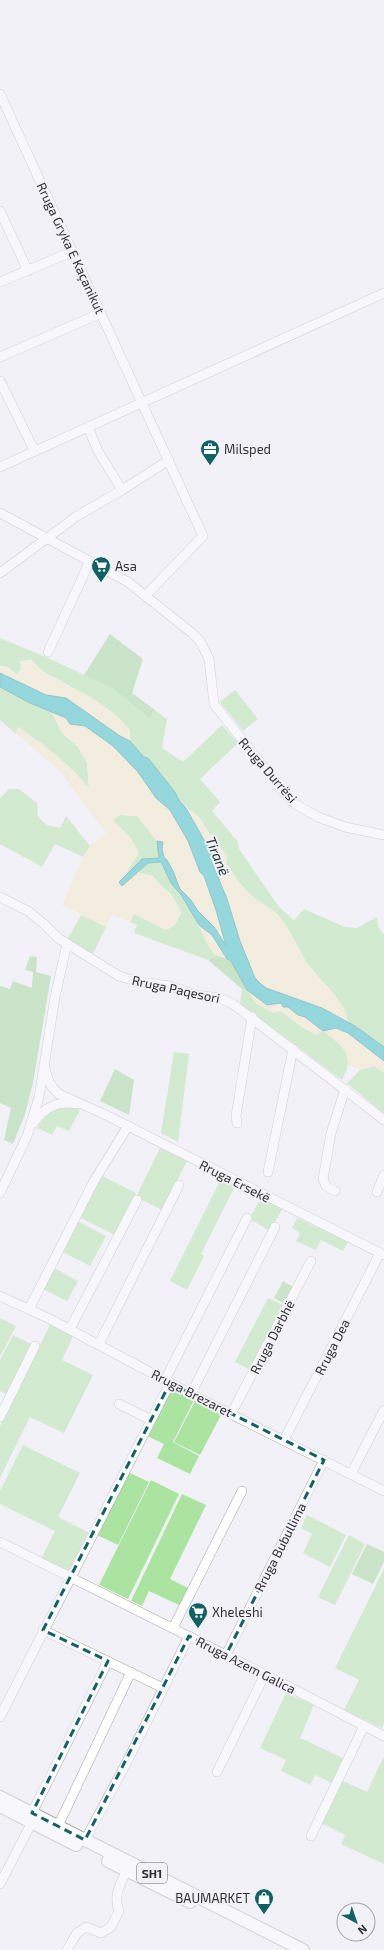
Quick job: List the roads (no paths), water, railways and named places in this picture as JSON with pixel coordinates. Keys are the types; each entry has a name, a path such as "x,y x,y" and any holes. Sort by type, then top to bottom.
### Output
{"main road":[{"name":"SH1","path":"0,1797 32,1818 127,1870 284,1950"},
{"name":"SH1","path":"0,1806 58,1826 303,1950"}],"street":[{"name":"Rruga Gryka E Kaçanikut","path":"0,94 71,252 101,313 203,536 146,595"},
{"path":"0,211 28,271"},
{"path":"0,282 71,252"},
{"path":"0,466 384,293"},
{"path":"0,357 101,313"},
{"path":"0,381 34,450"},
{"path":"88,427 98,451 122,490"},
{"path":"0,573 46,537 77,516 122,490 168,460"},
{"name":"Rruga Durrësi","path":"1,515 46,537 122,578 146,595 192,633 200,641 209,659 214,704 295,804 332,822 384,835"},
{"path":"48,652 90,560"},
{"name":"Rruga Paqesori","path":"0,898 36,917 53,934 66,944 119,976 139,982 170,986 196,995 219,998 233,1004 252,1017 384,1120"},
{"path":"27,1136 39,1097 55,997 66,944"},
{"path":"238,1123 236,1116 252,1017"},
{"path":"268,1172 293,1049"},
{"path":"45,1067 48,1080 59,1099"},
{"path":"335,1191 326,1186 323,1179 331,1133 345,1089"},
{"path":"39,1097 45,1093 59,1099"},
{"path":"0,1193 27,1136 38,1118 59,1099"},
{"name":"Rruga Ersekë","path":"59,1099 86,1106 128,1126 382,1254"},
{"path":"29,1309 101,1168 128,1126"},
{"path":"377,1192 384,1175"},
{"path":"99,1344 179,1185"},
{"path":"70,1329 138,1200"},
{"path":"0,1717 151,1420 168,1381 247,1218"},
{"path":"191,1394 275,1227"},
{"name":"Rruga Dea","path":"284,1440 382,1254"},
{"name":"Rruga Darbhë","path":"231,1414 311,1261"},
{"name":"Rruga Brezaret","path":"0,1297 70,1329 191,1394 384,1491"},
{"path":"0,1417 35,1346"},
{"path":"119,1404 151,1420"},
{"path":"351,1474 384,1410"},
{"name":"Rruga Bubullima","path":"226,1655 324,1460"},
{"path":"173,1628 242,1491"},
{"name":"Rruga Azem Galica","path":"0,1542 265,1674 384,1736"},
{"path":"43,1630 163,1688"},
{"path":"85,1840 130,1756 189,1636"},
{"path":"0,1884 108,1661"},
{"path":"58,1826 131,1672"},
{"path":"217,1772 265,1674"},
{"path":"310,1836 364,1726"},
{"path":"67,1950 77,1932 81,1929 86,1927 100,1933 111,1927 119,1911 116,1902 116,1894 127,1870"}],"water":[{"path":"0,673 46,695 66,698 120,736 130,741 144,757 148,758 186,808 216,861 213,865 227,899 240,941 255,978 266,988 322,1008 355,1026 384,1047 384,1061 348,1033 336,1028 323,1031 305,1017 298,1015 288,1007 283,1007 281,1003 267,1005 247,990 231,961 227,959 212,935 199,925 181,895 171,883 161,862 148,863 122,886 119,882 142,859 159,858 157,841 163,842 162,849 164,857 173,871 180,889 191,900 198,911 215,928 226,946 216,910 204,876 200,872 188,841 170,810 156,798 138,772 113,746 85,726 70,724 66,718 30,703 0,687"}],"place":[{"name":"Milsped","path":"210,466"},
{"name":"Asa","path":"101,583"},
{"name":"Xheleshi","path":"198,1629"},
{"name":"BAUMARKET","path":"264,1915"}],"water label":[{"name":"Tiranë","path":"218,856"}]}
